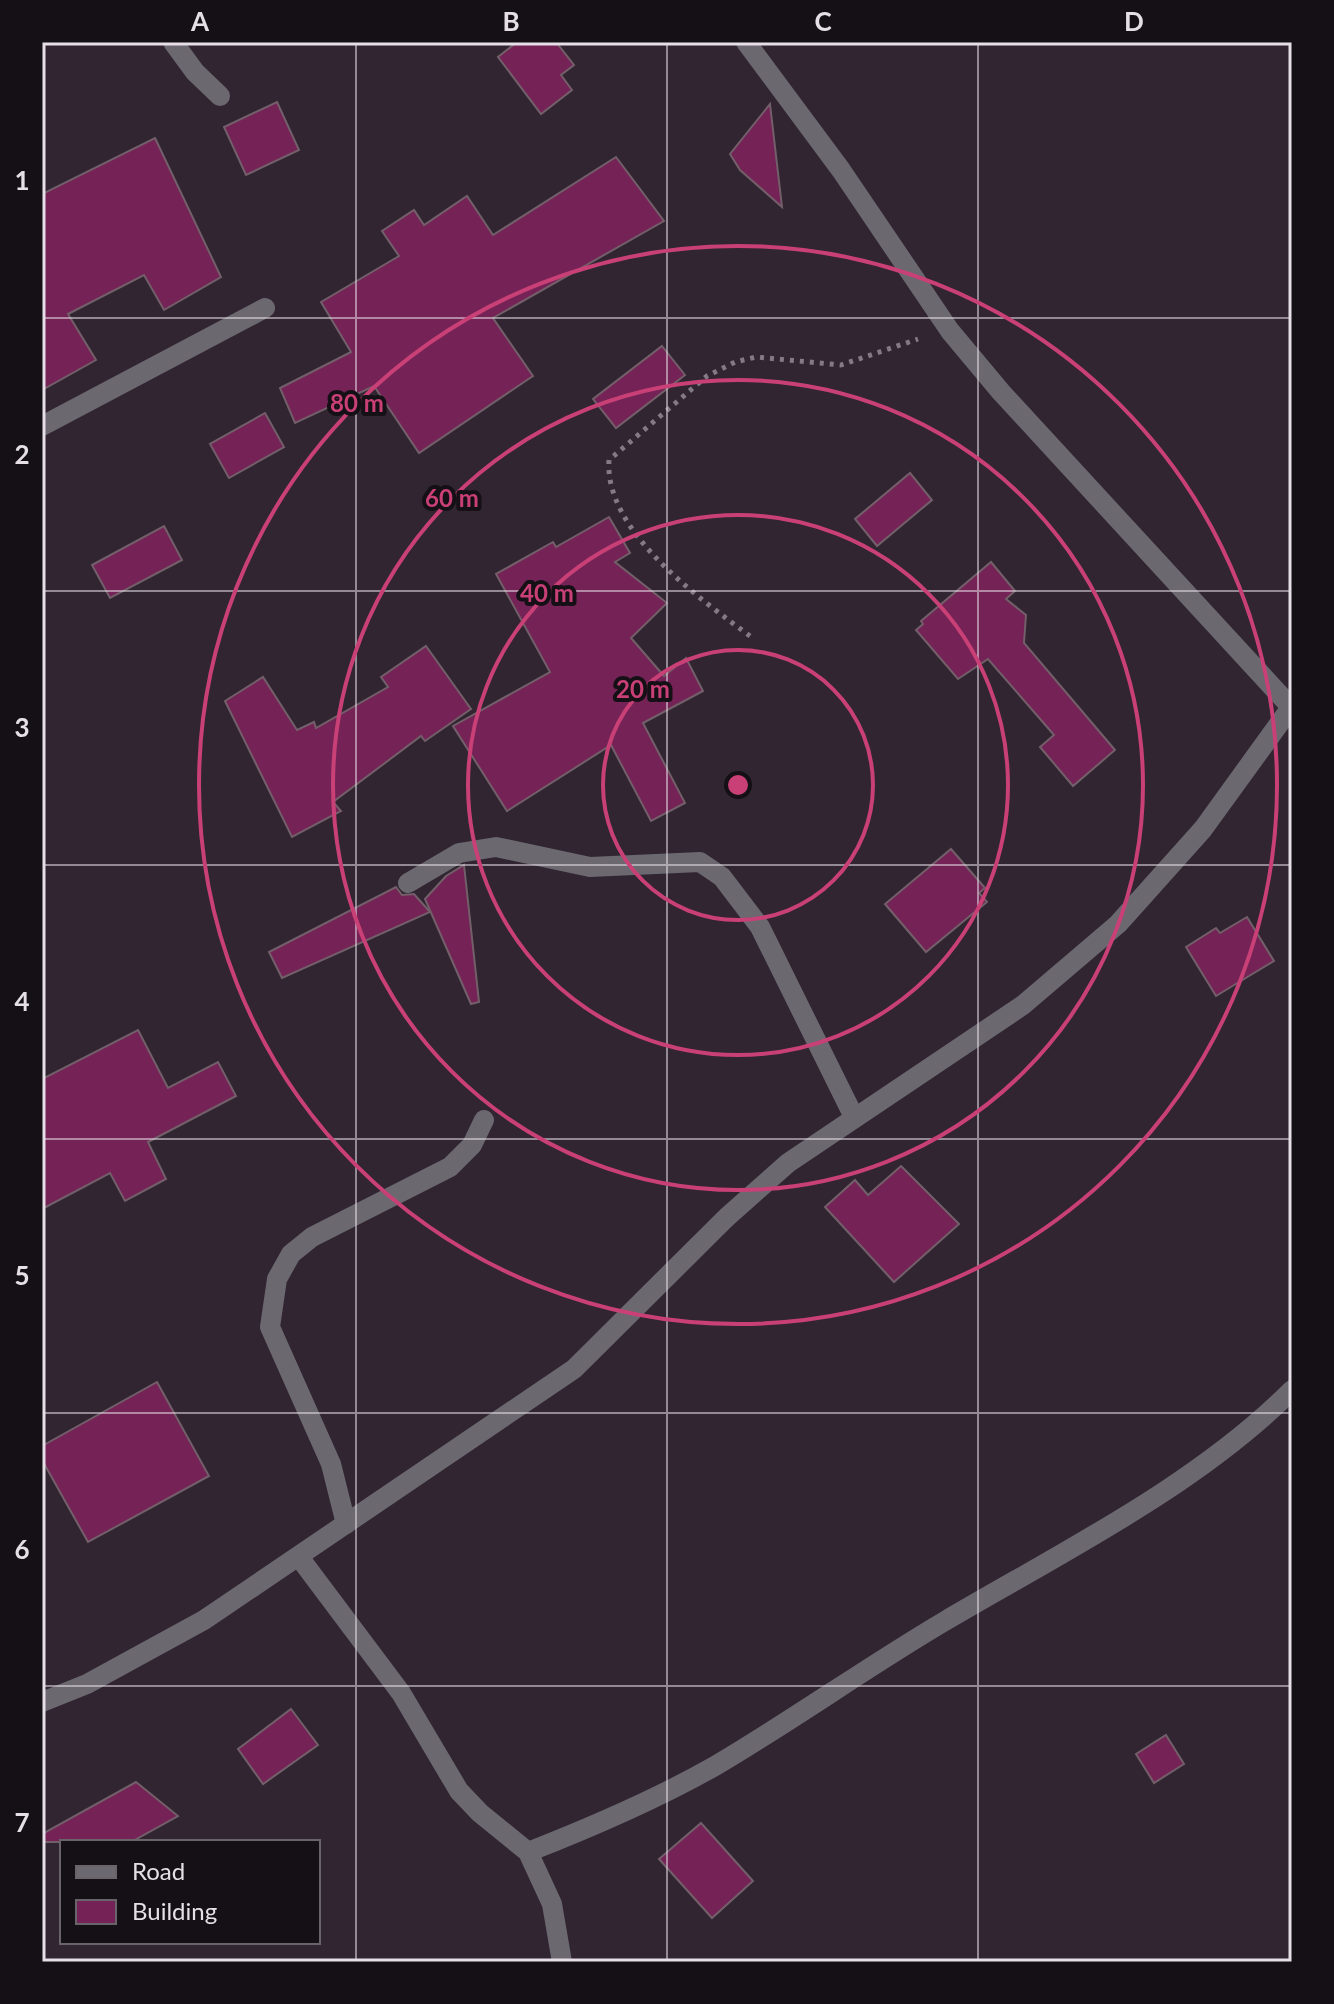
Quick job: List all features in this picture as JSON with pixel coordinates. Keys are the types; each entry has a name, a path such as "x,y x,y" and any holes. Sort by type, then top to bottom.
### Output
{"street":[{"path":"173,42 195,72 220,96"},
{"path":"42,1702 87,1684 204,1620 574,1369 727,1217 788,1163 1023,1005 1118,924 1203,829 1292,707 1001,392 950,331 841,170 746,42"},
{"path":"42,426 265,308"},
{"path":"408,883 459,853 496,847 590,867 700,862 722,877 760,927 854,1117"},
{"path":"346,1524 331,1464 270,1327 277,1279 291,1254 312,1237 450,1167 472,1145 484,1120"},
{"path":"528,1852 595,1826 704,1771 945,1621 1042,1568 1218,1455 1292,1390"},
{"path":"299,1557 401,1693 459,1791 480,1813 528,1852 552,1904 562,1962"}],"path":[{"path":"750,636 690,591 647,551 608,481 609,460 707,376 735,362 756,357 841,365 950,331"}],"building":[{"path":"517,42 556,42 574,65 561,75 572,90 541,114 498,57"},
{"path":"277,102 299,150 246,175 224,127"},
{"path":"770,104 782,207 740,170 730,154"},
{"path":"155,138 221,277 164,310 144,275 68,314 96,360 42,390 42,194"},
{"path":"616,157 664,221 493,318 533,376 419,453 374,386 295,423 280,388 351,352 321,302 399,256 382,231 414,210 424,225 467,196 493,235"},
{"path":"662,346 685,375 616,428 593,399"},
{"path":"265,413 284,447 229,478 210,444"},
{"path":"910,473 932,500 877,546 855,519"},
{"path":"609,517 630,553 615,562 667,603 631,638 664,676 686,658 703,691 643,723 685,803 651,821 611,745 507,811 453,726 550,672 496,574 553,542 556,547"},
{"path":"164,526 182,560 110,598 92,565"},
{"path":"991,562 1015,591 1006,599 1026,615 1024,643 1115,750 1073,786 1040,747 1054,735 988,659 958,679 916,630 923,624 921,621"},
{"path":"426,646 471,709 425,741 421,736 333,802 341,811 292,837 225,701 263,677 297,730 314,722 316,728 388,687 381,677"},
{"path":"951,849 985,888 979,893 987,902 926,952 885,904"},
{"path":"464,865 479,1002 471,1004 425,899 446,876"},
{"path":"396,887 402,895 414,894 430,912 282,978 269,952"},
{"path":"1247,917 1274,961 1216,996 1186,947 1216,928 1220,933"},
{"path":"138,1030 168,1088 218,1062 236,1096 148,1142 166,1179 125,1201 110,1173 42,1209 42,1079"},
{"path":"901,1166 959,1224 894,1282 825,1207 855,1180 868,1195"},
{"path":"157,1382 209,1476 88,1542 42,1460 42,1446"},
{"path":"291,1709 318,1745 263,1784 238,1749"},
{"path":"1166,1735 1184,1764 1154,1783 1136,1754"},
{"path":"136,1782 178,1816 135,1840 42,1842 42,1834"},
{"path":"701,1823 753,1881 712,1918 659,1859"}]}
